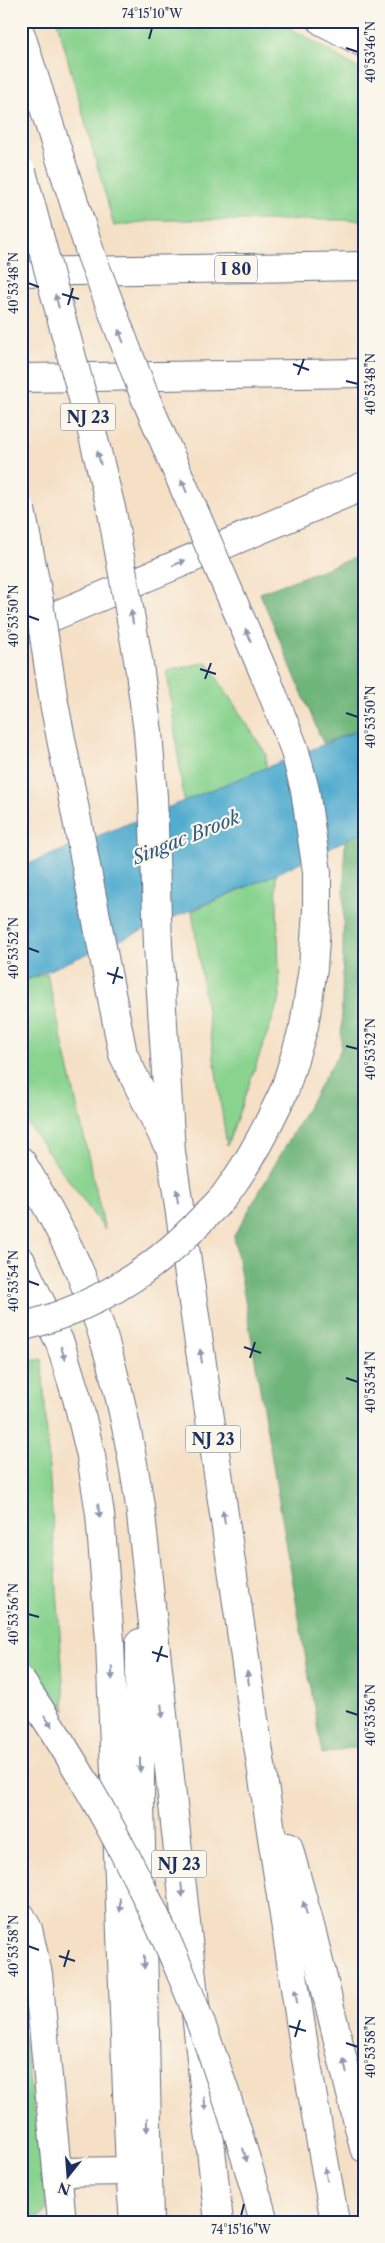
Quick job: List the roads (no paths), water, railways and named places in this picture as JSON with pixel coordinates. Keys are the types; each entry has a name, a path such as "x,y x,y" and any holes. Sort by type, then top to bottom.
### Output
{"main road":[{"path":"322,21 364,43"},
{"path":"21,35 94,263 141,387 267,680 294,748 305,790 317,872 317,911 313,968 304,1026 285,1089 260,1142 226,1193 184,1238 138,1276 91,1302 21,1327"},
{"name":"NJ 23","path":"21,172 112,512 139,665 148,732 153,797 158,945 171,1152 305,2053 335,2222"},
{"name":"I 80","path":"21,272 364,266"},
{"path":"21,378 364,373"},
{"path":"21,630 364,486"},
{"path":"21,510 38,596 54,703 72,802 123,1054 171,1152"},
{"path":"21,585 54,703"},
{"name":"NJ 23","path":"21,1161 58,1227 81,1276 119,1391 129,1437 140,1506 219,2222"},
{"path":"21,1261 60,1343 78,1398 91,1456 100,1514 110,1641 130,2171 134,2222"},
{"path":"140,1506 140,1801 149,2222"},
{"path":"21,1681 92,1792 128,1858 159,1923 191,1998 219,2072 264,2222"},
{"path":"255,1726 312,1933 364,2148"},
{"path":"21,1916 28,1929 38,1974 62,2222"},
{"path":"58,2172 130,2171"}],"water":[{"name":"Singac Brook","path":"364,728 364,831 276,874 21,982 21,867"}]}
